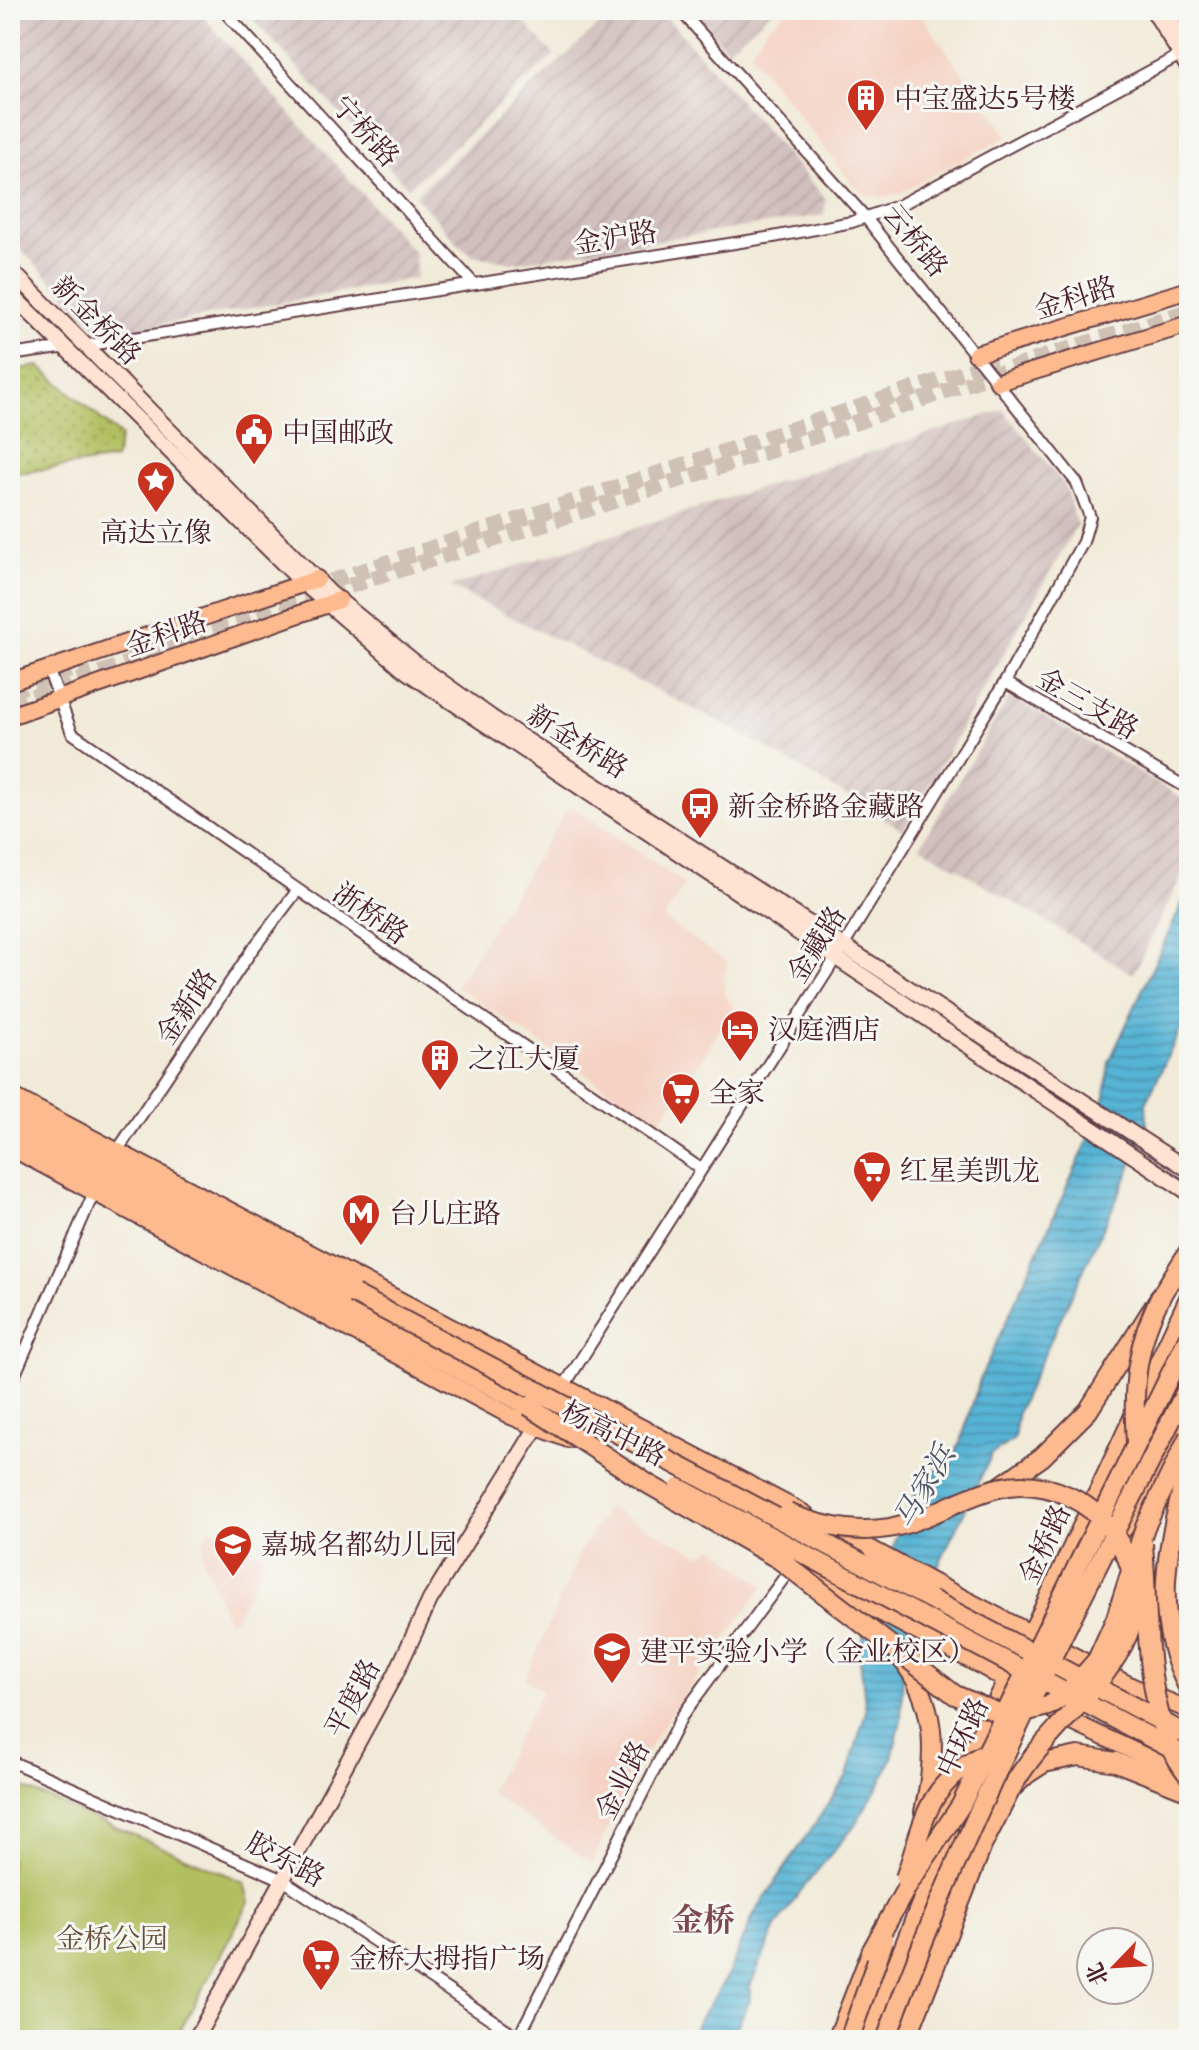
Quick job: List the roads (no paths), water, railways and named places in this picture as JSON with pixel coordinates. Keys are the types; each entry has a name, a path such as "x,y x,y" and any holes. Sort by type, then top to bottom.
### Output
{"highway":[{"path":"10,1095 79,1147"},
{"name":"杨高中路","path":"14,1119 79,1147 163,1192 529,1406 1189,1758"},
{"name":"杨高中路","path":"14,1119 276,1272 350,1302 609,1428 1189,1736"},
{"path":"163,1192 273,1236"},
{"path":"138,1214 276,1272"},
{"path":"609,1428 758,1501 798,1517 843,1529 867,1530 908,1523 998,1488 1042,1457 1088,1411 1189,1251"},
{"path":"1162,1294 1143,1335 1138,1357 1134,1415 1157,1703 1170,1748 1189,1776"},
{"name":"中环路","path":"865,2040 931,1872 961,1805 1189,1336"},
{"name":"中环路","path":"886,2040 948,1878 1000,1760 1189,1385"},
{"path":"529,1406 648,1484 780,1560 955,1695 975,1706 999,1713 1024,1712 1048,1706 1067,1694 1090,1669 1107,1639 1145,1527 1189,1436"},
{"path":"1189,1466 1166,1555 1165,1596 1172,1651 1189,1689"},
{"path":"906,2040 955,1910 1011,1789 1041,1743 1120,1651 1130,1630 1135,1586 1129,1560 1115,1533 1093,1510 1066,1494 1046,1488 998,1488"},
{"path":"893,1649 919,1685 933,1730 933,1812"},
{"path":"846,2040 942,1786 980,1755 1053,1722 1118,1708 1144,1709 1189,1722"},
{"path":"1011,1789 1044,1763 1078,1756 1116,1762 1189,1791"},
{"path":"837,2040 872,1950 909,1883 961,1805"}],"main road":[{"name":"金科路","path":"976,354 1189,290"},
{"name":"金科路","path":"998,382 1189,324"},
{"name":"金科路","path":"10,682 310,580"},
{"name":"金科路","path":"10,716 333,603"},
{"name":"杨高中路","path":"10,1095 1046,1642 1133,1687 1189,1710"},
{"name":"杨高中路","path":"10,1147 92,1196 138,1214 403,1358 607,1458 797,1558 858,1599 1004,1679 1070,1721 1189,1776"},
{"name":"金桥路","path":"865,2040 922,1879 933,1812 1029,1633 1189,1296"},
{"path":"893,2040 971,1844 965,1815 1029,1694 1062,1650 1117,1537 1132,1494 1189,1370"},
{"path":"1117,1537 1142,1507 1189,1407"},
{"path":"1029,1694 1046,1642 1092,1540 1095,1526 1092,1503"},
{"path":"1029,1633 1034,1650 1029,1694"}],"street":[{"name":"宁桥路","path":"223,10 474,284"},
{"name":"云桥路","path":"680,10 866,218 976,354 1077,483 1090,517"},
{"path":"1153,10 1186,51"},
{"path":"1165,10 1186,51 1189,69"},
{"name":"金沪路","path":"10,355 773,237 866,218 900,205 1186,51"},
{"name":"新金桥路","path":"10,269 310,580 407,672 840,952 1189,1170"},
{"name":"新金桥路","path":"10,293 310,580"},
{"name":"金藏路","path":"564,1386 840,952 1005,682 1083,542 1090,517"},
{"name":"浙桥路","path":"48,669 72,733 701,1169"},
{"name":"金三支路","path":"1005,682 1189,789"},
{"name":"金新路","path":"117,1151 252,950 297,891"},
{"name":"新金桥路","path":"840,952 1083,1124 1189,1193"},
{"path":"10,1386 92,1196"},
{"name":"平度路","path":"195,2040 396,1673 430,1600 564,1386"},
{"name":"金业路","path":"517,2038 682,1716 768,1603 797,1558"},
{"name":"胶东路","path":"10,1761 283,1880 517,2038"}],"water":[{"name":"马家浜","path":"1189,889 1189,1011 1146,1103 1147,1124 1126,1179 1018,1410 1014,1439 992,1454 904,1645 901,1720 892,1758 854,1826 802,1889 776,1927 750,1986 750,2001 730,2040 692,2040 696,2025 727,1977 754,1914 847,1776 866,1711 859,1650 898,1531 916,1492 925,1479 954,1455 962,1438 980,1379 1096,1123 1105,1096 1109,1062"}],"tunnel":[{"path":"10,705 318,596 825,433 1053,354 1189,311"},
{"path":"308,589 996,362"},
{"path":"10,691 89,664"}],"place":[{"name":"中宝盛达5号楼","path":"866,132"},
{"name":"中国邮政","path":"254,466"},
{"name":"高达立像","path":"156,514"},
{"name":"新金桥路金藏路","path":"700,840"},
{"name":"汉庭酒店","path":"740,1063"},
{"name":"之江大厦","path":"440,1092"},
{"name":"全家","path":"681,1126"},
{"name":"红星美凯龙","path":"872,1204"},
{"name":"台儿庄路","path":"361,1247"},
{"name":"嘉城名都幼儿园","path":"233,1578"},
{"name":"建平实验小学（金业校区）","path":"612,1685"},
{"name":"金桥大拇指广场","path":"321,1992"}],"district":[{"name":"金桥","path":"703,1920"}],"park label":[{"name":"金桥公园","path":"112,1938"}]}
